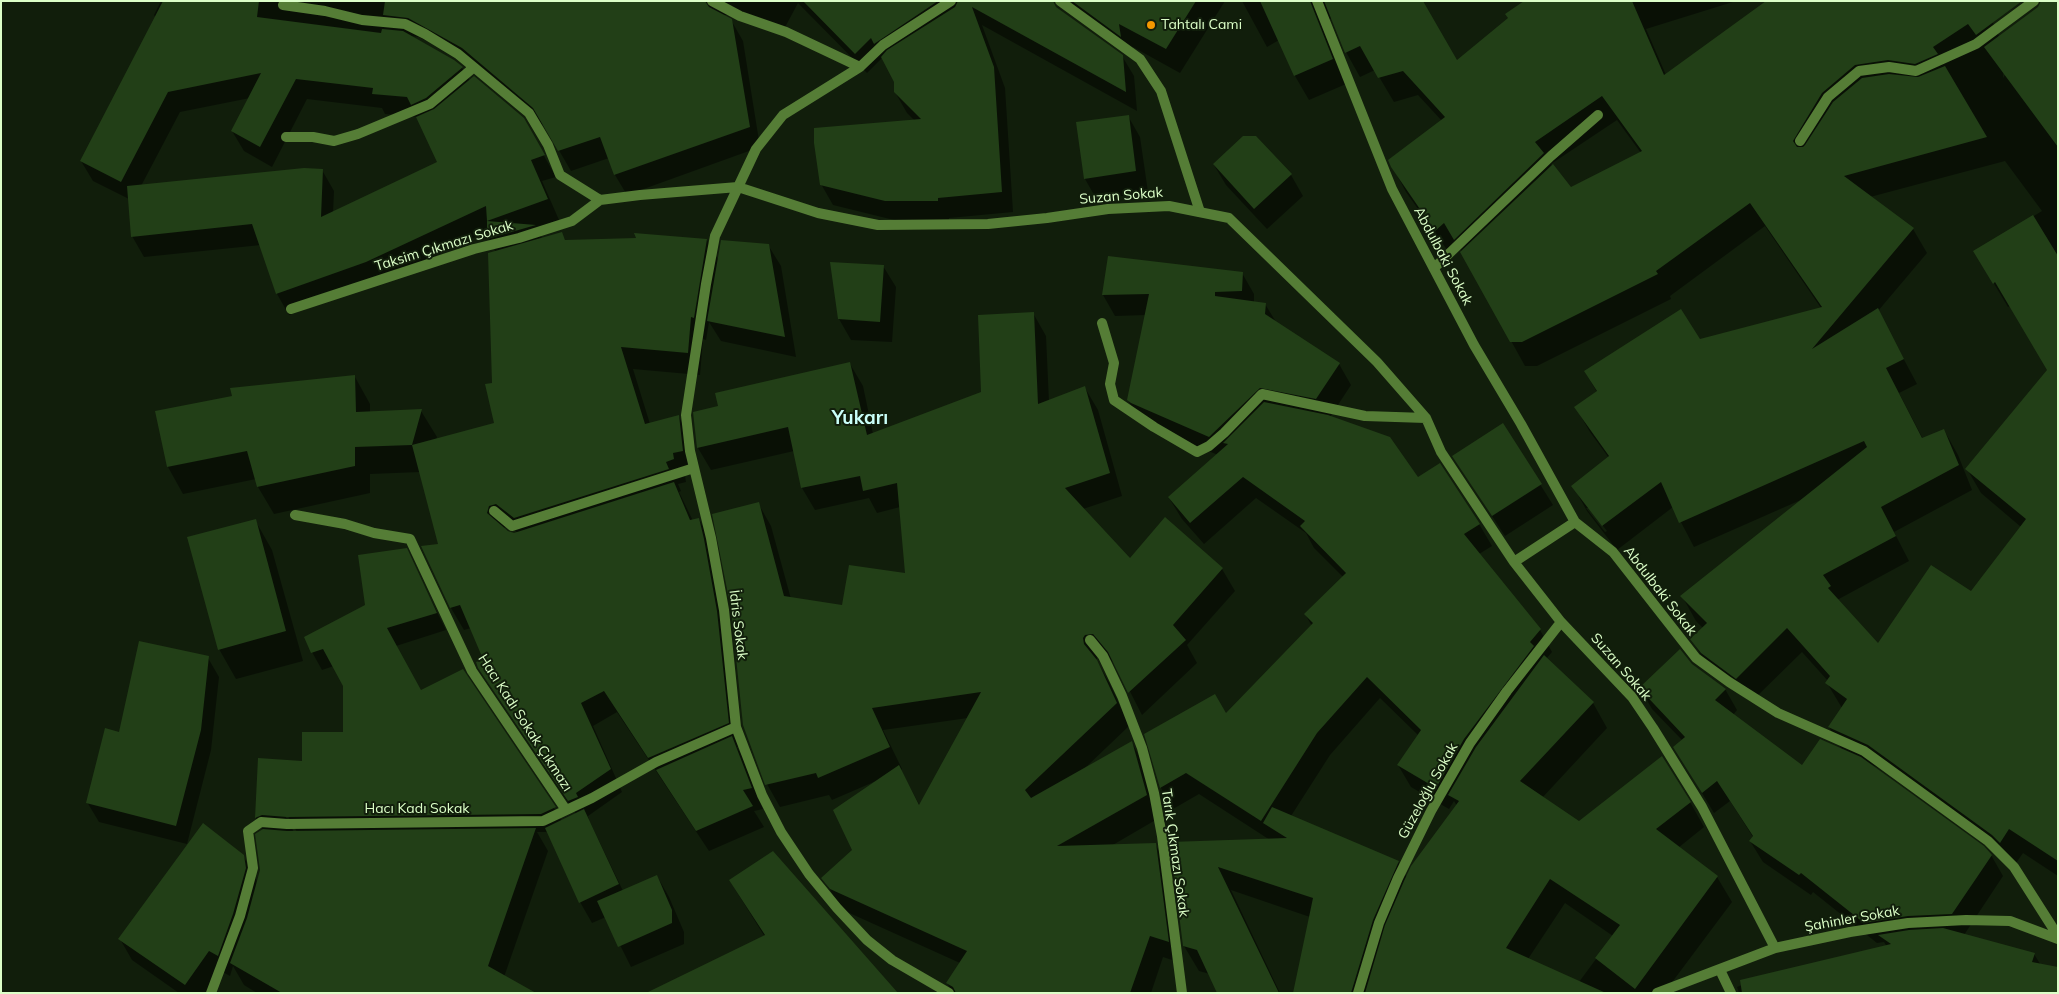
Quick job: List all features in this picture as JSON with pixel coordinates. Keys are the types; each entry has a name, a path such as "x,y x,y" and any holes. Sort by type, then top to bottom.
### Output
{"street":[{"path":"712,1 740,16 786,32 860,67"},
{"name":"İdris Sokak","path":"949,993 892,960 867,940 809,874 762,796 736,727 724,610 711,538 694,468 686,414 715,236 756,149 783,115 860,67 883,45 951,1"},
{"path":"1060,1 1140,59 1161,91 1200,212"},
{"name":"Abdulbaki Sokak","path":"1317,1 1392,189 1474,345 1521,424 1575,522 1613,552 1696,658 1729,682 1778,712 1864,751 1988,841 2014,867 2058,938"},
{"path":"1800,141 1828,97 1859,71 1889,67 1916,71 1976,44 2034,1"},
{"path":"283,5 362,20 405,24 426,34 458,54 529,112 548,145 560,175 600,200"},
{"path":"286,137 313,137 334,141 358,134 430,104 473,68"},
{"path":"1434,268 1550,156 1598,115"},
{"name":"Suzan Sokak","path":"738,187 818,213 878,225 988,224 1108,209 1169,206 1229,218 1377,362 1426,418 1441,452 1514,562 1561,622 1632,697 1653,728 1702,807 1775,948"},
{"name":"Taksim Çıkmazı Sokak","path":"290,309 474,249 519,238 572,221 600,200 738,187"},
{"path":"1102,323 1114,363 1110,384 1114,400 1154,427 1197,452 1209,446 1224,433 1262,394 1365,416 1426,418"},
{"path":"494,511 512,526 694,468"},
{"name":"Hacı Kadı Sokak Çıkmazı","path":"295,515 410,539 472,671 566,810"},
{"path":"1514,562 1575,522"},
{"name":"Güzeloğlu Sokak","path":"1358,993 1378,923 1431,811 1470,743 1507,691 1561,622"},
{"name":"Tarık Çıkmazı Sokak","path":"1090,640 1102,656 1122,696 1142,748 1154,793 1162,836 1182,993"},
{"name":"Hacı Kadı Sokak","path":"211,993 240,916 253,868 248,831 261,822 286,824 543,821 656,762 736,727"},
{"name":"Şahinler Sokak","path":"1658,993 1775,948 1850,932 1908,923 1966,920 2010,921 2058,938"},
{"path":"1720,970 1730,993"}],"building":[{"path":"163,1 259,1 257,17 381,33 382,29 403,31 463,67 426,98 411,105 407,97 372,94 373,88 296,79 260,147 231,131 261,73 168,92 121,182 80,161"},
{"path":"385,1 705,1 709,7 732,19 750,127 614,175 600,137 558,151 533,108 462,48 408,18 383,15"},
{"path":"803,1 938,1 874,44 871,38 855,54"},
{"path":"958,1 1053,1 1056,7 1123,55 1126,92 972,7 994,67 1002,192 938,198 938,201 885,201 820,185 814,143 814,128 921,119 894,92 894,82 881,57 887,50 955,7"},
{"name":"Tahtalı Cami","path":"1072,1 1196,1 1166,49 1119,24 1121,37"},
{"path":"1260,1 1310,1 1333,59 1294,76"},
{"path":"1324,1 1423,1 1457,60 1508,18 1505,14 1524,1 1632,1 1664,75 1766,1 2022,1 1976,35 1968,24 1933,47 1938,54 1915,64 1888,60 1855,65 1822,93 1793,141 1797,147 1803,147 1833,102 1862,78 1889,74 1918,77 1945,66 1987,137 1844,176 1914,228 1812,349 1878,308 1904,359 1886,368 1922,438 1944,429 1959,465 1881,507 1896,536 1823,575 1831,586 1828,588 1878,643 1931,565 1971,591 2026,519 1965,469 2047,370 1995,282 1993,284 1973,251 2033,215 2058,256 2058,861 2009,829 2000,843 1992,835 1868,745 1828,727 1847,699 1825,683 1830,676 1787,628 1736,679 1701,653 1690,639 1707,623 1680,596 1867,447 1864,441 1679,523 1661,482 1602,526 1571,486 1609,456 1574,407 1597,391 1584,371 1681,309 1700,339 1822,307 1750,203 1656,271 1658,274 1522,342 1510,342 1460,252 1553,164 1571,187 1642,151 1602,96 1535,142 1544,153 1454,240 1444,223 1435,231 1388,160 1445,117 1403,71 1378,78 1360,46 1345,53"},
{"path":"2041,1 2058,1 2058,147 1984,47 2038,7"},
{"path":"474,76 524,118 545,155 531,160 548,199 487,221 486,206 366,262 276,294 252,224 131,237 127,186 304,168 323,169 321,217 437,162 416,117 434,109"},
{"path":"1129,115 1136,171 1084,179 1076,122"},
{"path":"1243,136 1256,136 1292,174 1254,209 1213,164"},
{"path":"487,221 536,225 487,239"},
{"path":"562,232 565,240 636,238 634,233 707,239 694,318 691,317 688,353 621,347 645,424 679,415 683,451 673,453 674,459 666,462 669,469 514,518 496,504 489,506 487,513 508,531 514,533 674,482 690,520 699,518 704,539 717,611 729,723 648,758 604,691 581,703 611,769 576,793 578,797 568,801 478,668 476,662 483,659 460,605 450,608 421,546 438,544 412,445 494,423 485,384 492,383 488,253"},
{"path":"721,240 769,244 785,337 707,321"},
{"path":"1108,256 1243,272 1242,291 1215,292 1215,296 1266,303 1265,314 1340,363 1316,399 1260,388 1209,437 1131,403 1127,400 1149,294 1102,295"},
{"path":"830,262 884,265 880,322 838,319"},
{"path":"1034,312 1038,404 1085,386 1110,473 1065,488 1130,558 1165,517 1223,568 1173,625 1186,640 1128,693 1108,652 1093,634 1085,635 1083,638 1084,644 1097,660 1117,703 1025,790 1031,798 1132,741 1147,795 1057,846 1156,843 1169,942 1150,936 1130,993 956,993 953,987 946,983 967,951 830,889 821,878 852,850 833,810 899,765 919,805 981,692 872,708 890,747 818,778 816,773 765,785 743,725 731,609 712,514 759,502 784,596 842,605 849,565 905,573 897,483 863,491 860,476 801,488 788,427 697,448 693,412 718,406 715,393 850,362 867,435 981,392 978,315"},
{"path":"355,375 356,412 422,409 412,445 355,447 355,466 257,487 247,451 167,467 155,411 232,396 230,388"},
{"path":"1264,402 1328,415 1390,437 1418,477 1440,463 1480,524 1464,534 1541,629 1530,642 1534,646 1464,739 1436,788 1397,765 1421,730 1367,677 1317,733 1261,821 1186,773 1160,788 1144,734 1215,694 1226,713 1313,623 1304,614 1346,573 1300,526 1305,521 1243,477 1190,523 1168,497 1228,444 1223,443"},
{"path":"1503,423 1542,484 1492,516 1452,456"},
{"path":"256,519 286,631 218,650 187,537"},
{"path":"407,548 437,613 387,628 421,690 463,669 556,807 541,814 287,817 262,815 255,818 258,758 302,761 302,732 343,732 343,686 323,649 311,653 304,637 365,605 358,555"},
{"path":"139,641 209,656 201,730 176,826 86,803 105,728 119,732"},
{"path":"1680,649 1692,664 1726,689 1715,700 1802,765 1820,739 1861,757 1984,846 1992,855 1952,914 1908,916 1864,923 1801,873 1799,875 1749,841 1753,836 1717,781 1702,793 1673,747 1685,737 1639,688"},
{"path":"1544,655 1594,702 1520,781 1579,821 1662,756 1691,802 1656,829 1718,876 1635,989 1595,958 1620,925 1550,879 1506,948 1606,993 1365,993 1385,925 1411,866 1459,801 1448,795 1476,747"},
{"path":"732,736 752,788 743,790 753,806 696,831 656,770"},
{"path":"1272,807 1399,861 1373,920 1351,993 1293,993 1313,898 1218,867 1279,993 1217,993 1197,950 1183,946 1170,842 1287,838 1263,823"},
{"path":"584,809 619,884 579,903 545,828"},
{"path":"203,823 244,855 246,868 233,914 218,956 209,951 185,985 118,939"},
{"path":"536,828 488,966 536,993 282,993 230,963 247,918 260,870 255,834 263,829 287,831"},
{"path":"773,851 898,993 646,993 765,935 729,880"},
{"path":"657,875 672,910 672,923 618,947 597,901"},
{"path":"1943,928 2035,953 2032,962 2058,967 2058,993 1742,993 1740,980 1891,944 1878,935 1909,930"}],"place":[{"name":"Tahtalı Cami","path":"1151,25"}],"district":[{"name":"Yukarı","path":"860,418"}]}
